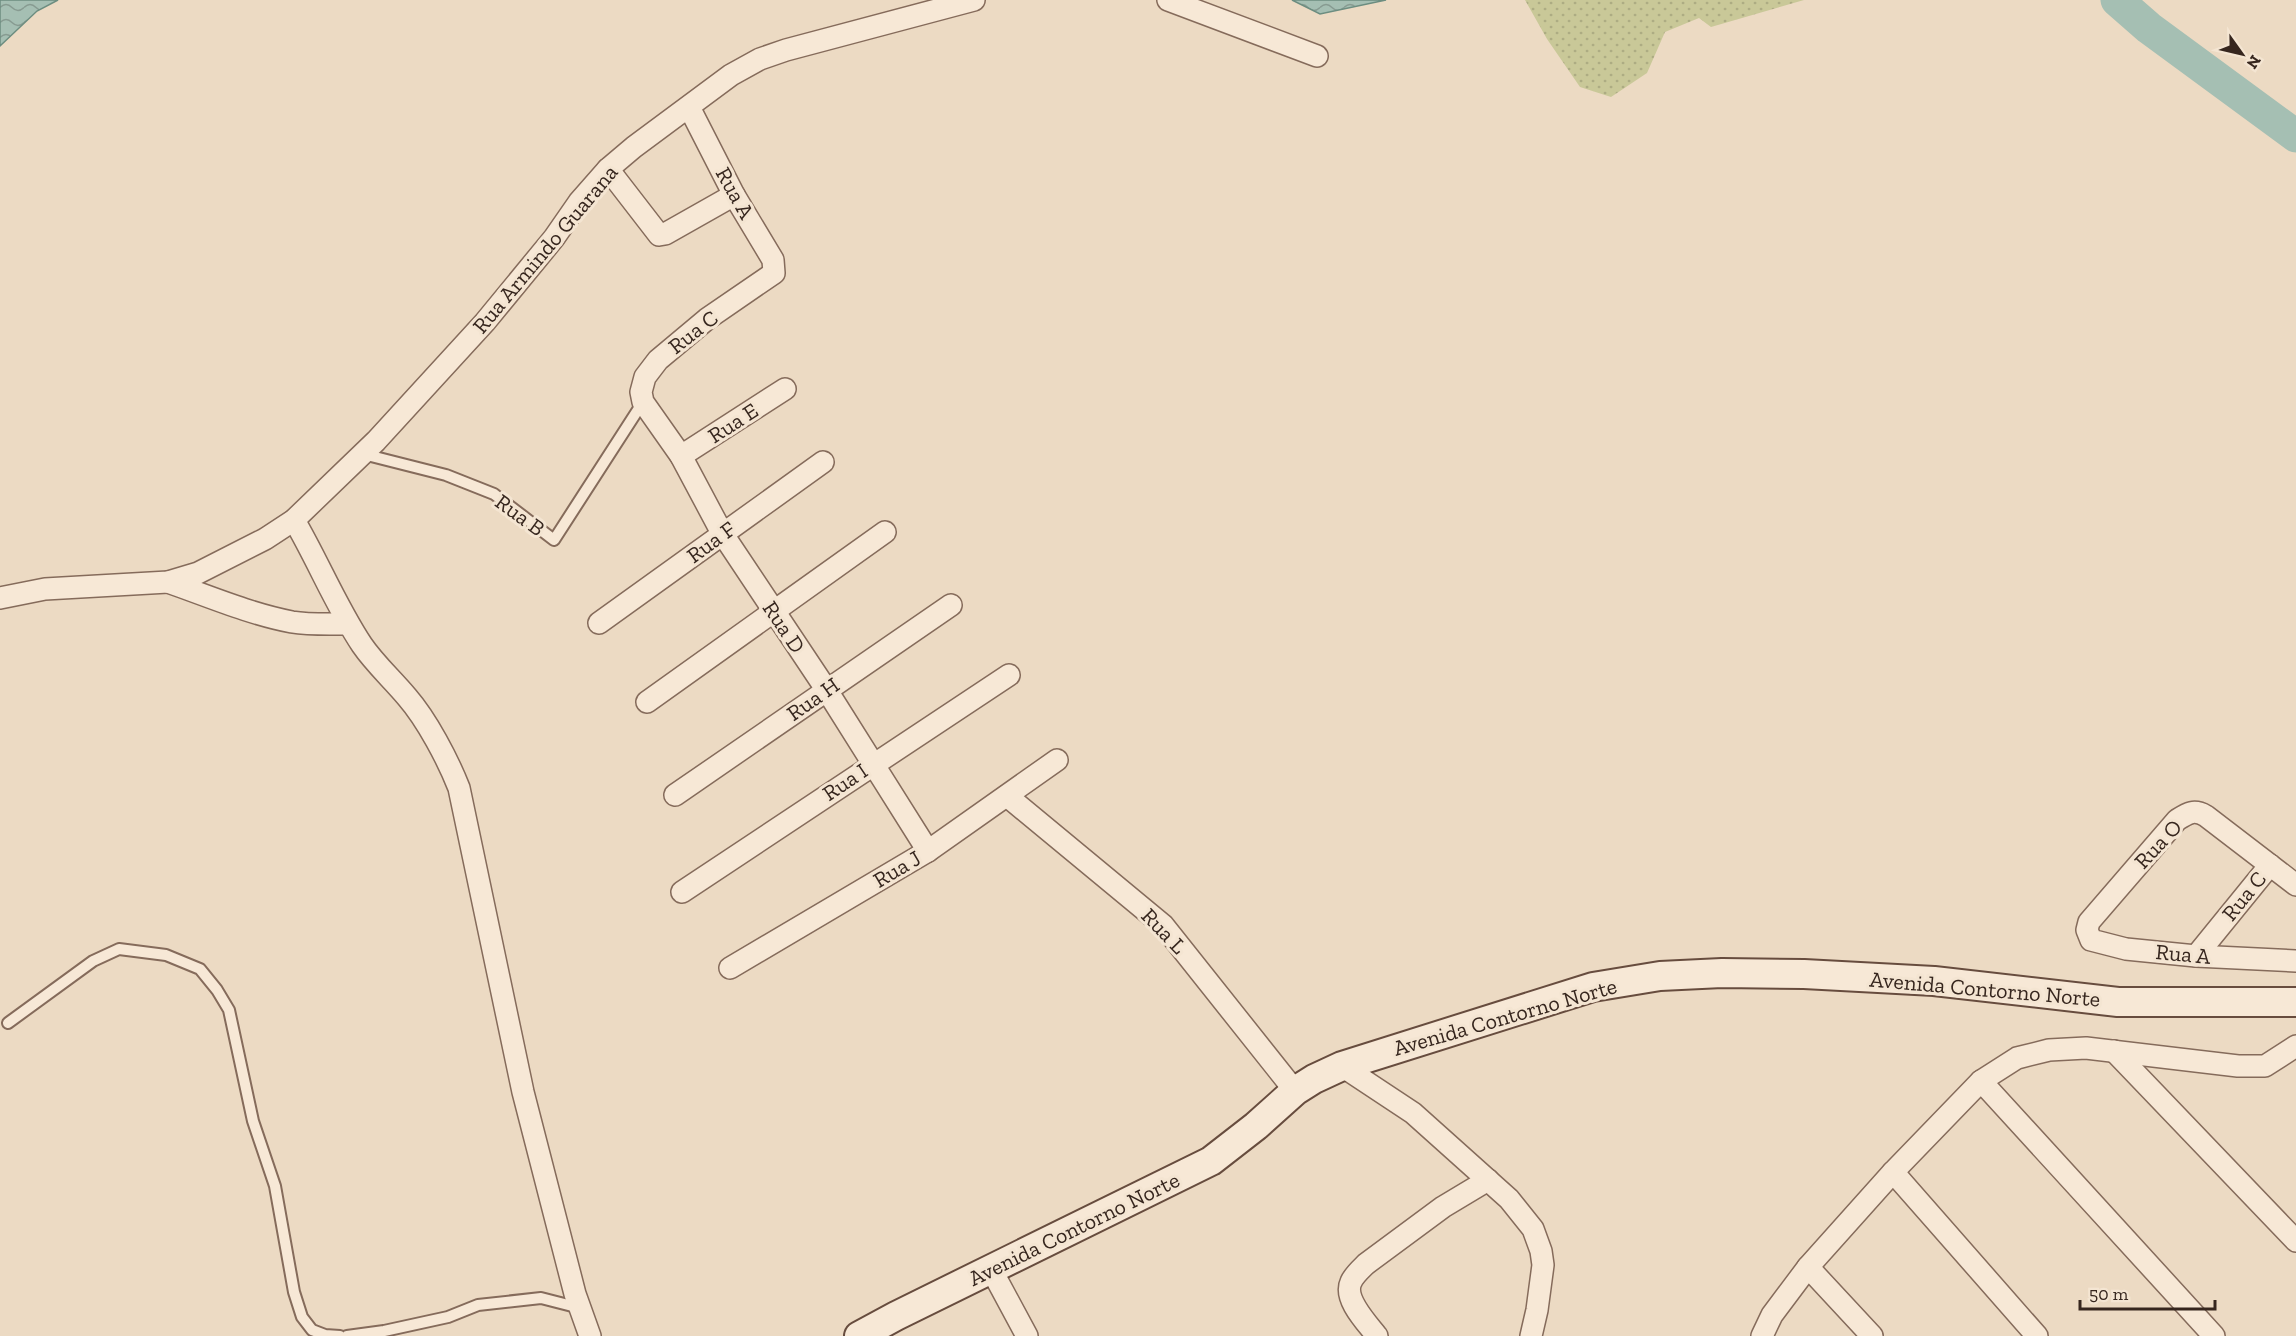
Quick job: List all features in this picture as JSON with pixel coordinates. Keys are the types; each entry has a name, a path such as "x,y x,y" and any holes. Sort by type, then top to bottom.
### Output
{"street":[{"name":"Rua Armindo Guarana","path":"168,582 198,573 294,520 363,454 485,322 554,238 579,202 608,169 731,75 760,59 786,50 974,0"},
{"path":"1173,1 1317,56"},
{"name":"Rua A","path":"689,107 734,195 773,260 774,273 768,279"},
{"path":"608,169 659,235 665,234 734,195"},
{"name":"Rua C","path":"643,402 642,384 645,376 658,360 707,319 768,279"},
{"name":"Rua E","path":"681,456 785,389"},
{"name":"Rua D","path":"643,402 681,456 722,533 826,689 928,851"},
{"name":"Rua F","path":"599,623 823,462"},
{"path":"294,520 317,559 348,624 373,661 408,699 451,767 459,788 523,1092 580,1308 590,1336"},
{"path":"647,702 885,532"},
{"path":"0,598 45,589 168,582 292,622 348,624"},
{"name":"Rua H","path":"675,795 951,605"},
{"name":"Rua I","path":"682,892 873,763 1009,675"},
{"name":"Rua J","path":"730,968 928,851 1057,760"},
{"name":"Rua L","path":"1007,795 1163,925 1295,1091"},
{"name":"Rua O","path":"2089,922 2177,820 2190,812 2198,812 2206,816 2296,885"},
{"name":"Rua C","path":"2196,956 2270,865"},
{"name":"Rua A","path":"2089,922 2086,930 2088,936 2100,944 2126,949 2196,956 2296,961"},
{"name":"Avenida Contorno Norte","path":"859,1336 1210,1161 1256,1126 1295,1091 1342,1066 1593,987 1660,976 1722,973 1804,974 1934,981 2118,1002 2296,1002"},
{"path":"1762,1336 1772,1315 1808,1267 1893,1172 1981,1081 2017,1058 2049,1050 2086,1048 2247,1066 2265,1065 2296,1046"},
{"path":"2114,1051 2296,1241"},
{"path":"1342,1066 1413,1113 1509,1199 1533,1229 1541,1251 1542,1284 1530,1336"},
{"path":"1981,1081 2214,1336"},
{"path":"1893,1172 2037,1336"},
{"path":"1377,1336 1351,1299 1350,1283 1357,1273 1443,1207 1488,1180"},
{"path":"1808,1267 1872,1336"},
{"path":"991,1269 1027,1336"}],"lane":[{"name":"Rua B","path":"363,454 446,475 494,494 554,540 643,402"},
{"path":"8,1023 93,961 119,949 166,955 200,969 229,1010 253,1121 275,1186 294,1292 302,1317 312,1330 325,1335 340,1336"},
{"path":"347,1336 448,1317 478,1305 541,1298 580,1308"}],"shaded area":[{"path":"1525,0 1804,0 1711,27 1699,18 1665,32 1647,73 1611,97 1580,87 1547,39"}],"water":[{"path":"0,0 58,0 37,11 0,46"},
{"path":"1292,0 1386,0 1320,14"}],"waterway":[{"path":"2117,0 2149,28 2296,136"}]}
